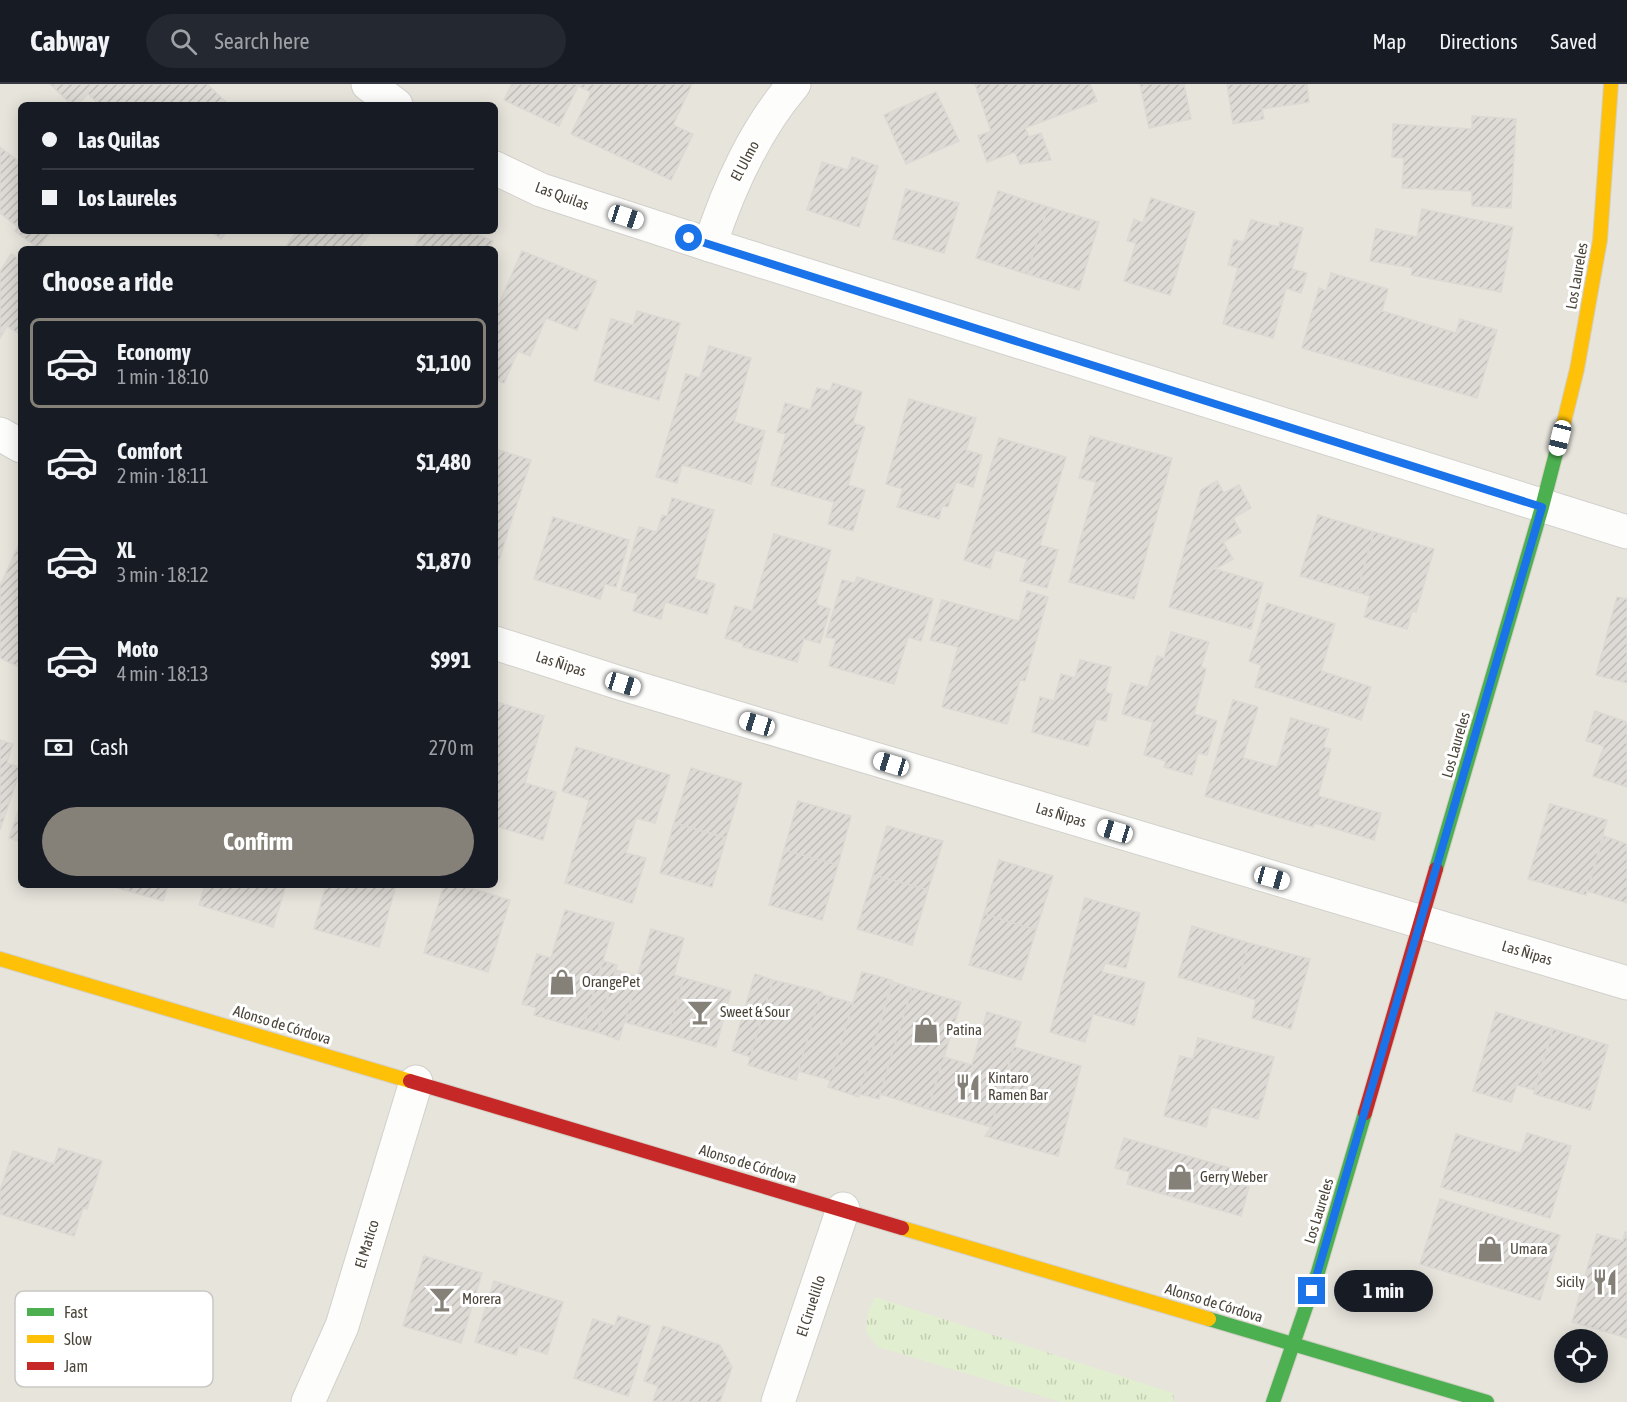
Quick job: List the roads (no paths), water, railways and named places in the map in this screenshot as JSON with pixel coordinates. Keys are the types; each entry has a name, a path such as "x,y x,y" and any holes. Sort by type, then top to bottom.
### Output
{"main road":[{"name":"Los Laureles","path":"1273,1402 1294,1344 1422,920 1542,507 1577,369 1600,240 1611,84"},
{"name":"Alonso de Córdova","path":"0,959 1487,1402"}],"street":[{"path":"368,84 392,102"},
{"name":"El Ulmo","path":"710,245 738,171 774,107 794,84"},
{"name":"Las Quilas","path":"498,169 542,190 710,245 1627,532"},
{"path":"0,434 18,444"},
{"name":"Las Ñipas","path":"498,644 691,705 1422,920 1627,984"},
{"name":"El Matico","path":"308,1402 342,1326 416,1082"},
{"name":"El Ciruelillo","path":"778,1402 843,1209"}],"place":[{"name":"OrangePet","path":"562,982"},
{"name":"Sweet & Sour","path":"700,1012"},
{"name":"Patina","path":"926,1030"},
{"name":"Kintaro Ramen Bar","path":"968,1087"},
{"name":"Gerry Weber","path":"1180,1177"},
{"name":"Umara","path":"1490,1249"},
{"name":"Sicily","path":"1605,1282"},
{"name":"Morera","path":"442,1299"}]}
